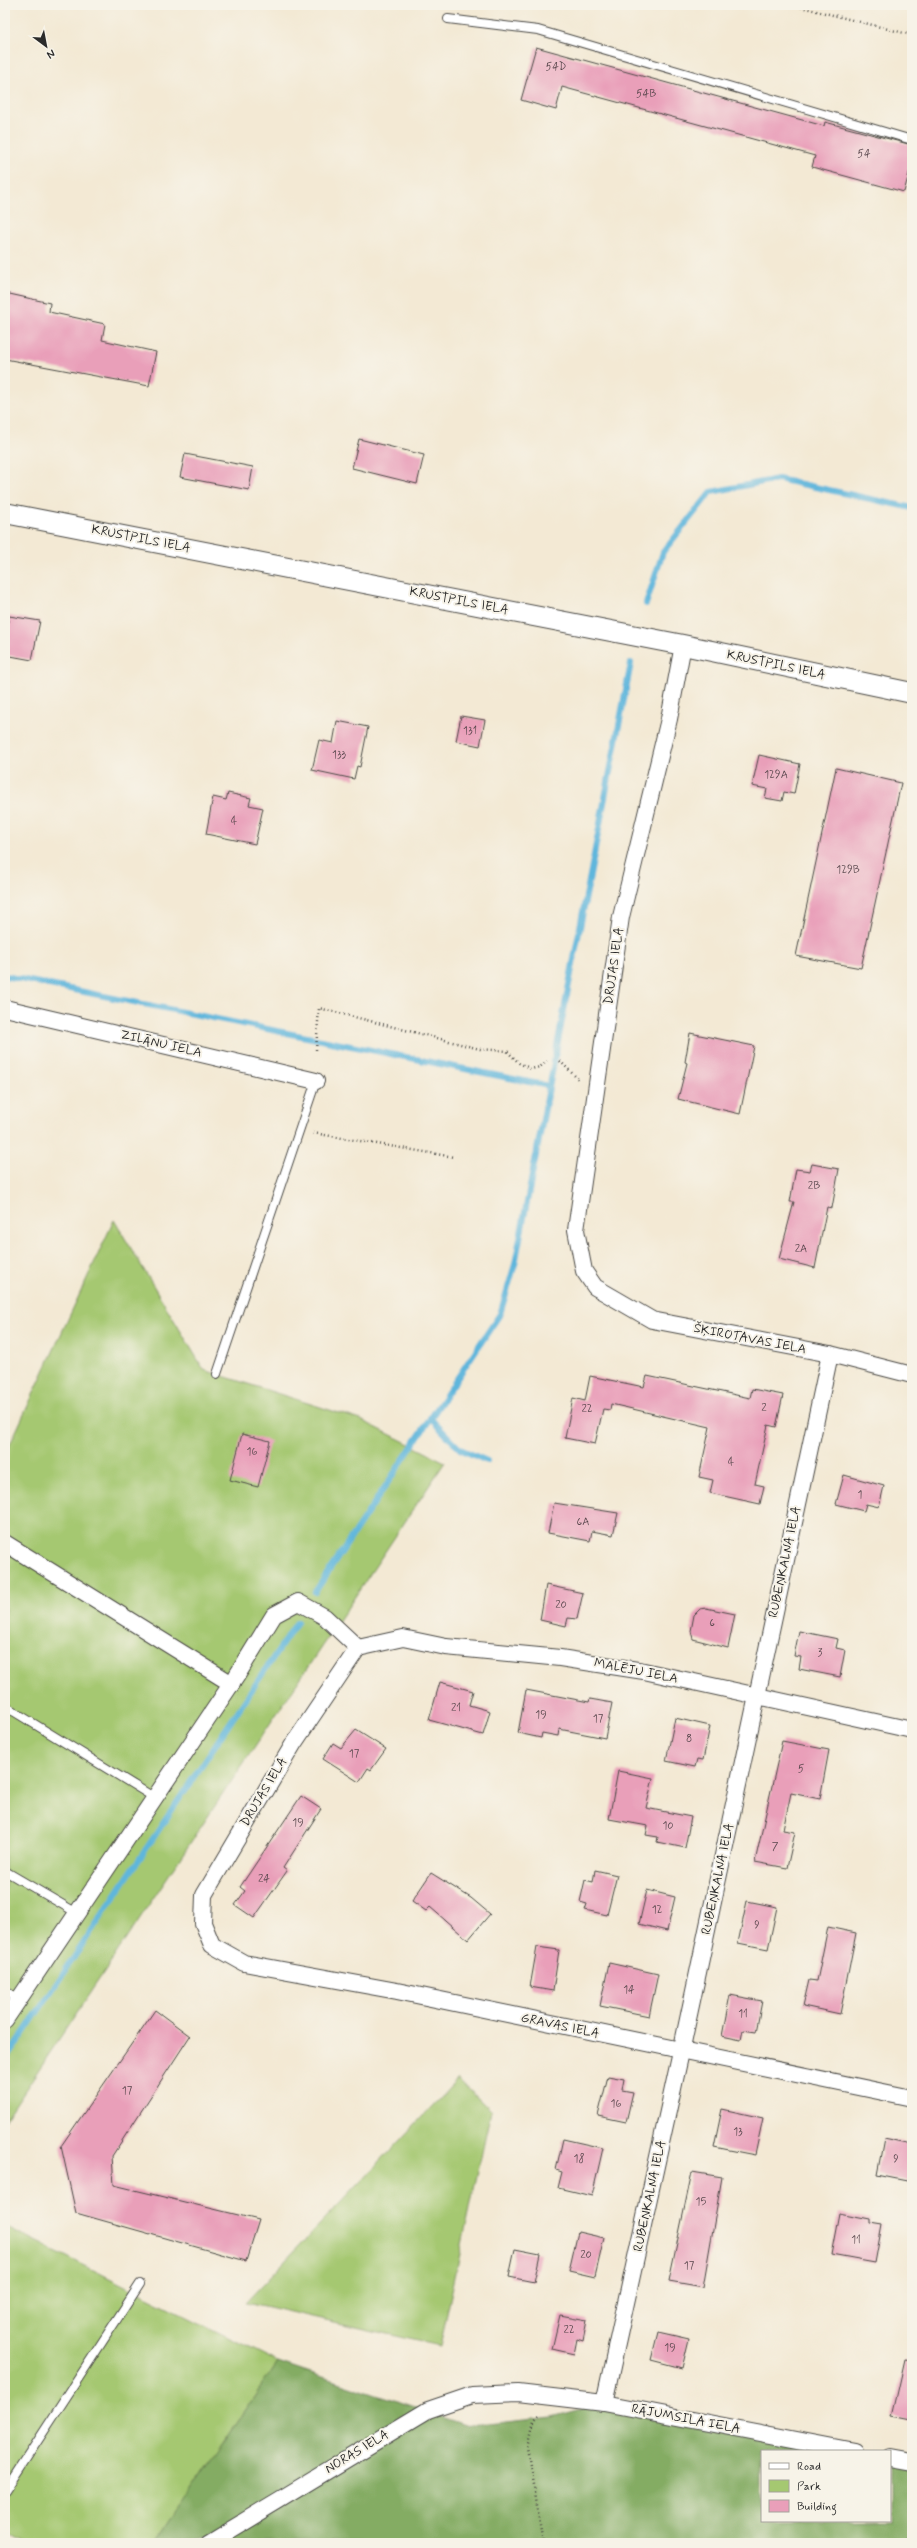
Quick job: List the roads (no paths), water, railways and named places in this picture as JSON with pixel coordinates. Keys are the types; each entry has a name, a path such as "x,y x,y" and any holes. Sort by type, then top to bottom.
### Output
{"street":[{"name":"KRUSTPILS IELA","path":"5,512 683,646 912,693"},
{"name":"DRUJAS IELA","path":"595,1286 584,1271 576,1230 621,917 669,719 683,646"},
{"name":"ZILĀNU IELA","path":"5,1008 316,1081"},
{"name":"ŠĶIROTAVAS IELA","path":"595,1286 652,1320 830,1354 912,1375"},
{"name":"RUBEŅKALNA IELA","path":"604,2403 681,2052 830,1354"},
{"path":"5,1543 232,1684"},
{"path":"5,2020 12,1995 77,1913 232,1684 274,1615 298,1602 325,1617 358,1648"},
{"name":"MALĒJU IELA","path":"358,1648 403,1638 446,1647 560,1658 644,1671 757,1698 912,1730"},
{"name":"DRUJAS IELA","path":"212,1945 203,1923 204,1895 294,1743 358,1648"},
{"name":"GRAVAS IELA","path":"212,1945 244,1963 397,1991 681,2052 912,2098"},
{"name":"RĀJUMSILA IELA","path":"518,2393 604,2403 849,2450"},
{"name":"NORAS IELA","path":"208,2543 428,2410 472,2395 518,2393"},
{"path":"891,2458 912,2462"}],"lane":[{"path":"448,19 538,30 912,140"},
{"path":"217,1374 298,1130 316,1081"},
{"path":"5,1706 155,1798"},
{"path":"5,1871 77,1913"},
{"path":"5,2491 140,2284"}],"waterway":[{"path":"646,604 663,552 711,492 778,479 912,508"},
{"path":"315,1592 500,1314 515,1264 631,663"},
{"path":"5,976 549,1086"},
{"path":"430,1418 460,1449 487,1461"},
{"path":"5,2061 297,1622"}]}
